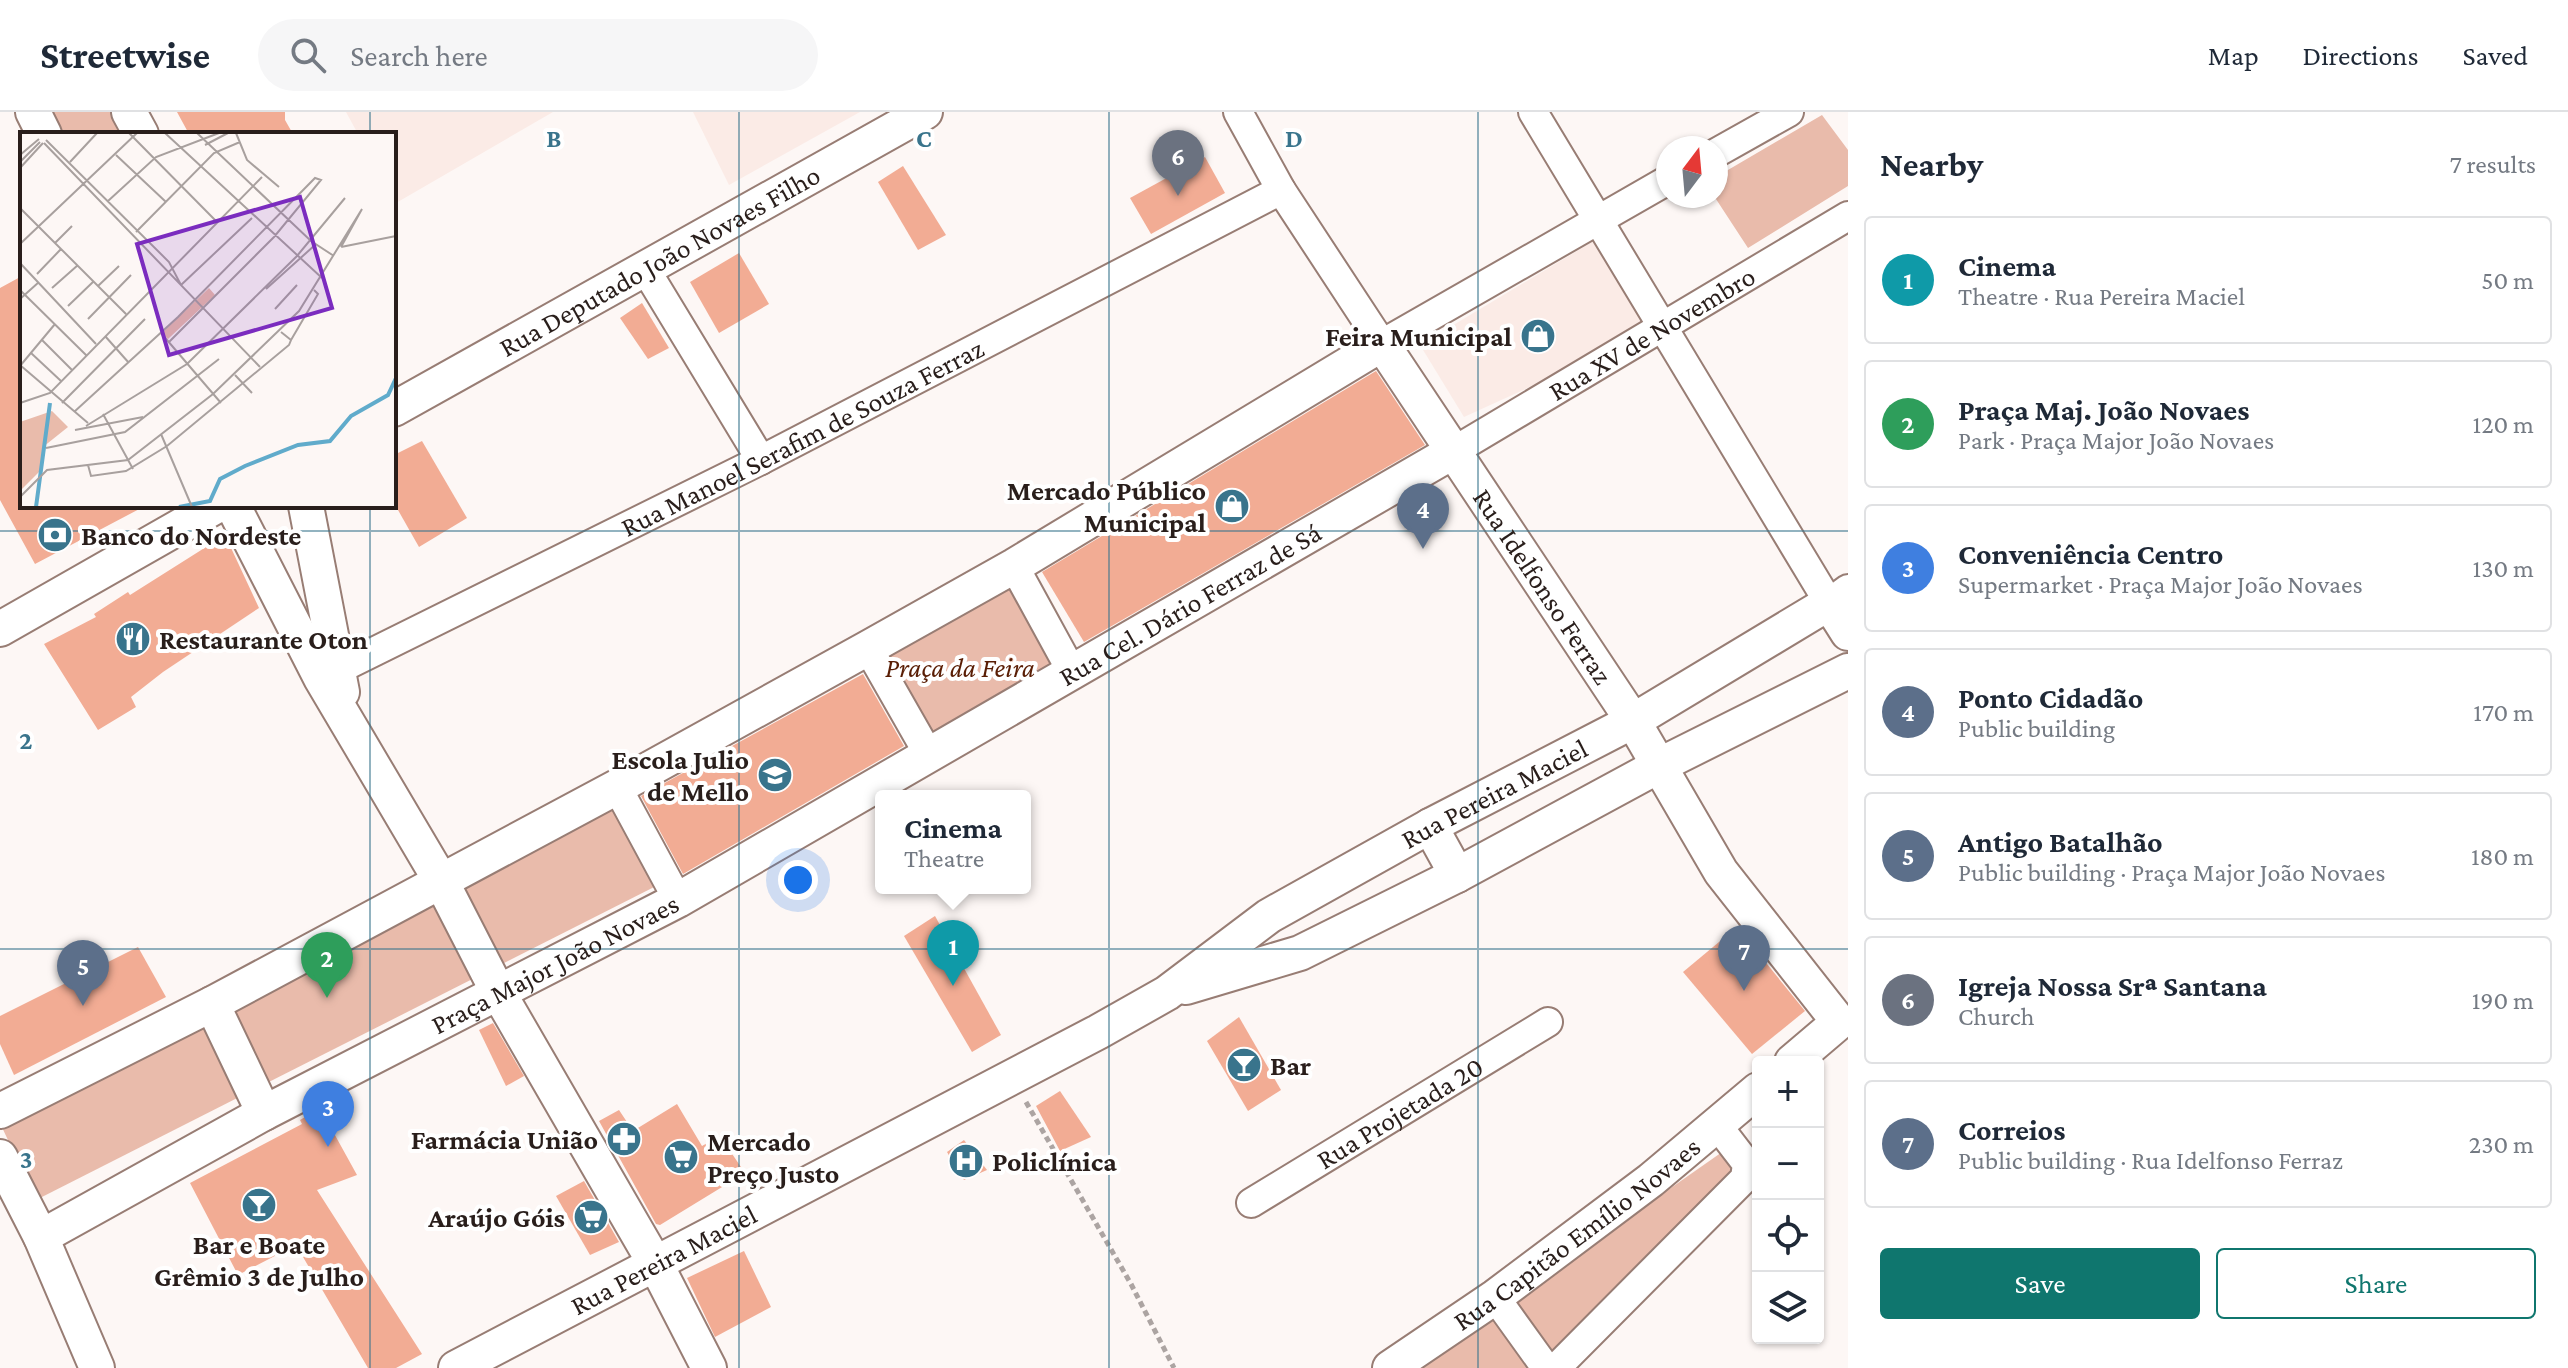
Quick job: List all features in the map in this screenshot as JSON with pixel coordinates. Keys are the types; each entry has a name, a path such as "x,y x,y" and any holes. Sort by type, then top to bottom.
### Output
{"street":[{"path":"33,112 43,132"},
{"path":"129,112 140,132"},
{"path":"1238,112 1281,190 1382,344"},
{"path":"1533,112 1661,327 1838,596 1848,633"},
{"path":"1728,146 1789,112"},
{"name":"Rua Deputado João Novaes Filho","path":"396,408 912,115"},
{"path":"0,1111 212,1004 617,787 868,648 1014,566 1382,344 1656,187"},
{"name":"Rua Manoel Serafim de Souza Ferraz","path":"329,675 761,460 1281,190"},
{"name":"Rua XV de Novembro","path":"1454,451 1848,216"},
{"path":"644,267 761,460"},
{"name":"Rua Idelfonso Ferraz","path":"1382,344 1660,765"},
{"name":"Rua Cel. Dário Ferraz de Sá","path":"678,900 1454,451"},
{"path":"0,629 212,508"},
{"path":"234,508 329,675 350,724 441,881 498,992 656,1265 709,1368"},
{"path":"306,508 329,675"},
{"path":"1014,566 1072,672"},
{"name":"Rua Pereira Maciel","path":"456,1368 1167,993 1269,916 1430,826 1633,721 1838,596"},
{"path":"868,648 929,755"},
{"name":"Rua Pereira Maciel","path":"1167,993 1300,953 1457,875 1660,765 1848,671"},
{"path":"1660,765 1721,872 1843,1018 1799,1056"},
{"name":"Praça Major João Novaes","path":"41,1237 264,1113 678,900 617,787"},
{"path":"1430,826 1457,875"},
{"path":"212,1004 264,1113"},
{"name":"Rua Projetada 20","path":"1251,1203 1548,1022"},
{"name":"Rua Capitão Emílio Novaes","path":"1390,1368 1495,1297 1651,1180 1752,1095"},
{"path":"1556,1368 1745,1178 1747,1164 1717,1125"},
{"path":"0,1157 41,1237 97,1368"},
{"path":"1495,1297 1546,1368"}],"path":[{"path":"1011,1077 1131,1284 1174,1368"}],"shaded area":[{"path":"346,112 553,112 396,203 396,132 357,132"},
{"path":"693,112 860,112 729,185"},
{"name":"Feira Municipal","path":"1597,239 1661,327 1464,417 1420,345"}],"green space":[{"path":"20,112 129,112 140,132 31,132"},
{"path":"1822,115 1848,150 1848,186 1748,248 1722,208 1728,208 1728,170"},
{"name":"Praça da Feira","path":"1012,581 1060,669 937,738 886,650"},
{"path":"617,787 666,881 36,1200 0,1123"},
{"path":"1725,1150 1743,1172 1538,1368 1414,1368"}],"building":[{"path":"177,112 285,112 285,120 292,132 188,132"},
{"path":"1205,157 1225,193 1151,234 1130,198"},
{"path":"903,166 946,235 918,250 878,182"},
{"path":"739,253 769,304 719,333 690,282"},
{"path":"20,277 20,508 141,508 35,564 0,500 0,288"},
{"path":"642,303 669,348 648,359 620,318"},
{"name":"Mercado Público Municipal","path":"1376,371 1425,445 1084,642 1042,572"},
{"path":"422,441 467,518 419,547 396,507 396,454"},
{"path":"225,535 259,608 163,672 131,697 136,707 98,730 44,644 96,617 94,614 128,592 130,595"},
{"name":"Escola Julio de Mello","path":"863,674 904,746 683,874 641,796"},
{"path":"935,916 1001,1035 972,1052 904,936"},
{"path":"1737,927 1805,1011 1752,1054 1683,972"},
{"path":"138,947 166,997 14,1075 0,1044 0,1016"},
{"name":"Bar","path":"1239,1017 1281,1090 1248,1111 1207,1041"},
{"path":"493,1023 524,1076 506,1086 479,1030"},
{"path":"1060,1091 1091,1137 1060,1151 1036,1106"},
{"path":"677,1104 702,1146 720,1136 745,1173 660,1225 656,1224 599,1121 619,1110 633,1131"},
{"path":"320,1108 357,1175 317,1190 422,1354 396,1368 368,1368 296,1245 238,1275 190,1183 302,1124 300,1120"},
{"name":"Policlínica","path":"964,1140 987,1170 964,1180 947,1152"},
{"name":"Araújo Góis","path":"584,1181 619,1242 590,1255 556,1196"},
{"path":"744,1251 771,1307 715,1337 687,1278"}],"place":[{"name":"Igreja Nossa Srª Santana","path":"1178,196"},
{"name":"Feira Municipal","path":"1538,336"},
{"name":"Mercado Público Municipal","path":"1232,506"},
{"name":"Banco do Nordeste","path":"55,535"},
{"name":"Ponto Cidadão","path":"1423,549"},
{"name":"Restaurante Oton","path":"133,639"},
{"name":"Escola Julio de Mello","path":"775,775"},
{"name":"Cinema","path":"953,986"},
{"name":"Correios","path":"1744,991"},
{"name":"Praça Maj. João Novaes","path":"327,998"},
{"name":"Antigo Batalhão","path":"83,1006"},
{"name":"Bar","path":"1244,1065"},
{"name":"Farmácia União","path":"624,1139"},
{"name":"Conveniência Centro","path":"328,1147"},
{"name":"Mercado Preço Justo","path":"681,1157"},
{"name":"Policlínica","path":"966,1161"},
{"name":"Bar e Boate Grêmio 3 de Julho","path":"259,1205"},
{"name":"Araújo Góis","path":"591,1217"}]}
